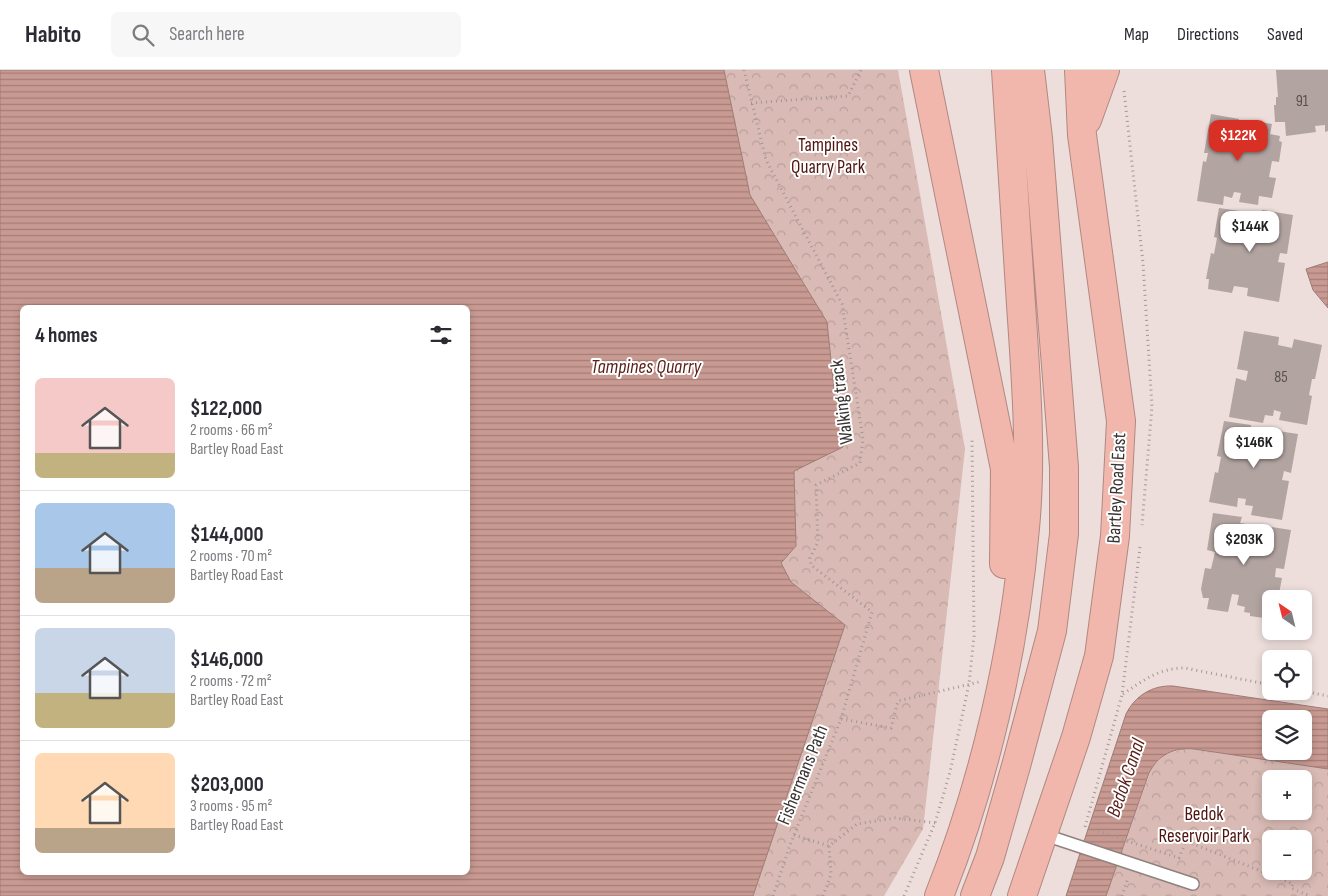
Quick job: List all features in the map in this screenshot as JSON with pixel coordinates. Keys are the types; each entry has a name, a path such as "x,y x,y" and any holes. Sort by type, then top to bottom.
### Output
{"highway":[{"path":"924,70 1005,469 1006,524 1002,603 981,682 983,759"},
{"path":"938,896 964,827 983,759 1013,628 1025,527 1027,392 1006,70"},
{"path":"975,896 990,856 1052,631 1064,534 1063,458 1038,138 1030,70"},
{"name":"Bartley Road East","path":"1022,896 1045,835 1099,656 1115,536 1121,421 1082,135 1079,70"},
{"path":"1082,135 1105,70"}],"lane":[{"path":"1045,835 1193,884"}],"path":[{"name":"Walking track","path":"744,70 766,160 842,304 863,440 860,463 816,485 818,542 810,558 812,565 872,612 841,719"},
{"path":"751,103 848,96 862,70"},
{"path":"904,896 935,823 950,772 981,682 974,636 971,430"},
{"path":"1122,695 1153,674 1172,668 1185,668 1262,683"},
{"name":"Fishermans Path","path":"773,896 794,835 841,719 891,728 898,701 981,682"},
{"path":"1312,693 1328,696"},
{"path":"830,846 857,824 895,818 964,827"},
{"path":"1088,828 1179,858 1186,841 1293,884 1291,888 1310,896"},
{"path":"794,835 830,846"},
{"path":"823,896 831,874 830,846"},
{"path":"1122,896 1130,872"}],"green space":[{"name":"Tampines Quarry Park","path":"724,70 898,70 965,449 923,829 884,896 753,896 845,625 791,582 781,563 796,546 794,470 843,447 842,403 834,389 827,322 750,195"},
{"name":"Bedok Reservoir Park","path":"1187,748 1328,769 1328,896 1106,896 1152,767 1166,754"}],"water":[{"name":"Tampines Quarry","path":"0,70 724,70 750,195 827,322 834,389 842,403 843,447 794,471 796,546 781,563 791,582 845,625 753,896 0,896"},
{"path":"1328,262 1328,308 1313,290 1306,269"},
{"name":"Bedok Canal","path":"1173,686 1328,709 1328,769 1268,760 1312,760 1312,710 1262,710 1262,759 1194,749 1173,751 1157,761 1149,773 1106,896 1066,896 1126,714 1139,697 1158,687"}],"building":[{"path":"1276,70 1328,70 1328,131 1325,132 1325,125 1315,126 1316,132 1286,136 1285,122 1275,122 1274,105 1276,105 1276,97 1278,97"},
{"path":"1211,114 1239,119 1237,127 1252,129 1254,121 1272,124 1270,134 1280,136 1279,141 1282,142 1279,162 1272,161 1269,177 1276,178 1272,198 1259,196 1258,205 1239,202 1241,193 1234,192 1232,198 1224,196 1223,205 1197,201 1203,161 1206,162 1208,153 1204,153"},
{"path":"1219,208 1246,212 1245,221 1252,222 1253,217 1261,218 1262,210 1293,215 1287,254 1280,253 1278,262 1285,263 1279,302 1247,296 1248,288 1234,286 1232,293 1208,289 1209,279 1206,279 1211,253 1214,254 1217,238 1214,237"},
{"path":"1244,331 1279,337 1278,345 1292,348 1294,339 1322,345 1315,379 1312,379 1309,395 1312,396 1307,425 1279,420 1281,412 1274,410 1273,416 1265,415 1263,423 1229,417 1236,378 1246,381 1248,371 1237,369"},
{"path":"1224,421 1251,425 1250,434 1265,437 1266,429 1298,434 1291,473 1284,471 1282,480 1289,481 1282,520 1251,515 1253,506 1245,505 1246,499 1238,498 1237,507 1209,502 1215,472 1218,473 1221,457 1217,456"},
{"path":"1213,513 1242,517 1240,523 1246,524 1245,530 1258,532 1259,525 1291,530 1284,569 1276,568 1275,577 1282,578 1280,590 1262,590 1262,618 1250,616 1250,613 1244,612 1245,607 1237,605 1239,595 1232,594 1228,612 1207,609 1209,598 1203,598 1201,589 1205,568 1211,569 1215,552 1207,550"}]}
